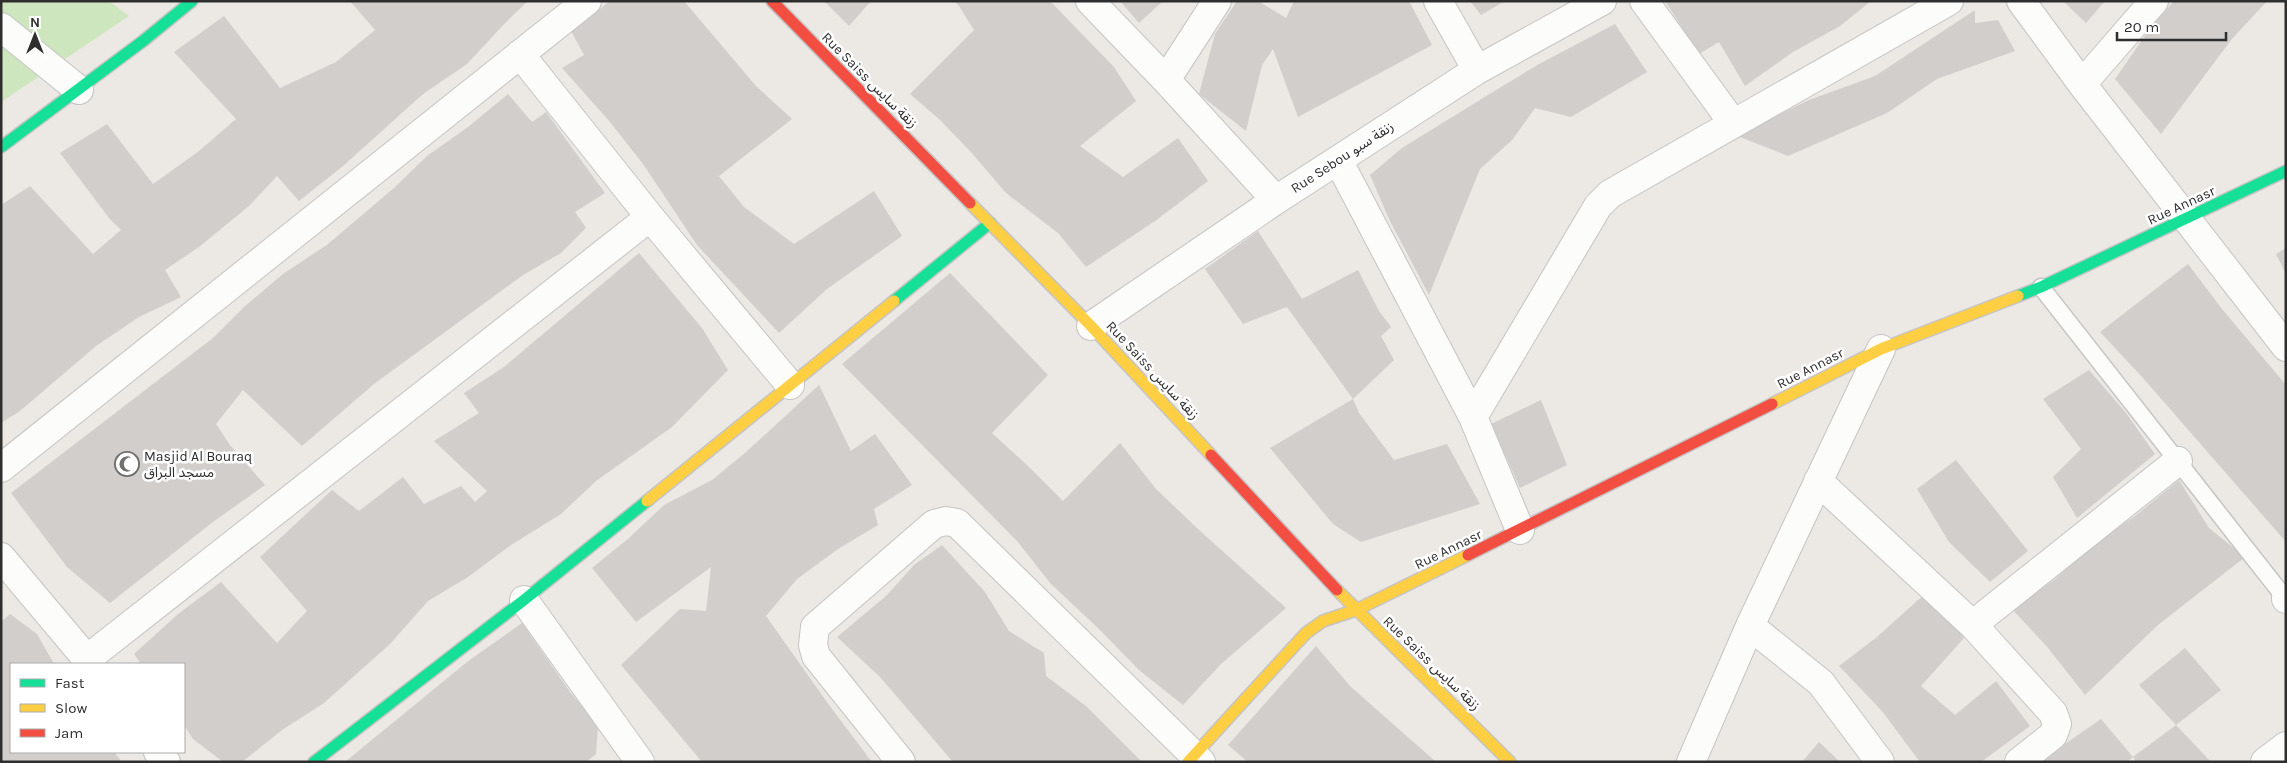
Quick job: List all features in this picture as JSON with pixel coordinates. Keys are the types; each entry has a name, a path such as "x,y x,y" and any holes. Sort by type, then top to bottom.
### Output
{"street":[{"path":"1,147 79,90 192,1"},
{"path":"1,468 587,1"},
{"name":"Rue Saiss زنقة سايس","path":"772,1 1092,326 1356,610 1510,762"},
{"path":"1090,1 1166,80 1276,200"},
{"path":"1166,80 1217,1"},
{"path":"1438,1 1476,70"},
{"name":"Rue Sebou زنقة سبو","path":"1092,326 1276,200 1476,70 1602,1"},
{"path":"1644,1 1733,123"},
{"path":"1473,418 1598,206 1610,194 1949,1"},
{"path":"2021,1 2082,84 2286,347"},
{"path":"2082,84 2154,1"},
{"path":"1,27 79,90"},
{"path":"520,54 650,217 790,386"},
{"path":"1338,160 1473,418 1520,530"},
{"name":"Rue Annasr","path":"1194,760 1306,633 1323,621 1356,610 1881,349 2041,287 2286,171"},
{"path":"1,557 89,662 650,217"},
{"path":"314,762 524,600 990,223"},
{"path":"1691,762 1750,626 1881,349"},
{"path":"1974,626 1986,614 2178,461"},
{"path":"1818,481 1974,626 2053,713 2057,724 2053,735 2019,762"},
{"path":"902,762 816,656 813,645 815,627 934,524 946,521 957,523 1194,760"},
{"path":"524,600 636,760"},
{"path":"1750,626 1821,683 1880,762"},
{"path":"2265,762 2286,746"}],"lane":[{"path":"2041,287 2286,598"}],"green space":[{"path":"1,1 109,1 129,16 1,102"}],"building":[{"path":"350,1 528,1 467,64 423,94 343,166 299,201 277,176 249,206 199,247 165,270 181,297 139,317 96,346 20,411 1,423 1,205 30,186 93,254 121,230 109,218 60,153 107,124 153,184 199,151 236,119 174,52 224,16 280,88 336,62 375,30"},
{"path":"610,1 684,1 756,86 792,119 719,176 744,207 794,244 874,191 902,236 827,289 779,333 697,245 643,164 610,122 562,68 584,55 571,31"},
{"path":"824,1 871,1 849,26"},
{"path":"954,1 1050,1 1114,67 1136,101 1080,146 1123,177 1178,138 1208,181 1155,221 1086,267 1058,233 1006,193 970,151 939,119 910,94 974,30"},
{"path":"1120,1 1163,1 1139,23"},
{"path":"1237,1 1258,1 1286,18 1294,1 1409,1 1432,45 1298,117 1273,49 1262,65 1246,131 1199,94 1215,34"},
{"path":"1470,1 1505,1 1481,15"},
{"path":"1665,1 1871,1 1840,26 1793,52 1745,86 1719,42 1699,54"},
{"path":"2063,1 2105,1 2086,23"},
{"path":"2174,1 2267,1 2231,40 2161,134 2115,79 2151,27"},
{"path":"1975,10 1975,23 1998,20 2015,51 1937,79 1887,113 1788,156 1735,135 1809,100 1875,76"},
{"path":"1615,24 1647,72 1571,117 1535,108 1513,139 1480,169 1429,295 1390,221 1370,175 1402,148 1539,64"},
{"path":"508,94 532,122 546,112 605,193 575,212 586,228 561,253 523,275 374,384 302,446 243,390 216,424 230,445 265,485 213,522 110,603 67,567 11,493 213,338 245,306 283,274 328,244 395,187 427,156 468,127"},
{"path":"1258,231 1302,299 1358,270 1379,311 1391,327 1381,336 1394,360 1353,399 1287,307 1243,324 1205,269"},
{"path":"2286,248 2286,274 2276,254"},
{"path":"639,253 702,328 728,370 672,427 596,481 561,514 511,545 468,577 428,601 390,644 324,703 282,730 242,762 223,762 193,739 185,727 185,663 140,663 134,654 178,614 221,582 277,643 307,611 260,557 332,490 359,511 403,477 424,504 461,486 475,502 487,491 434,441 479,413 464,393 504,367"},
{"path":"2188,264 2222,309 2286,385 2286,542 2143,378 2100,332"},
{"path":"950,273 1048,375 992,433 1063,501 1120,443 1156,489 1286,608 1221,664 1183,705 1139,670 1051,584 1017,541 842,364"},
{"path":"2089,370 2126,413 2155,454 2077,518 2053,477 2081,449 2043,399"},
{"path":"819,385 851,451 875,434 912,485 874,509 878,525 838,549 797,579 766,616 872,762 702,762 621,665 680,609 706,611 711,567 636,622 592,568 629,538 664,505 712,480 745,453"},
{"path":"1353,399 1359,413 1394,460 1447,444 1480,504 1361,542 1333,524 1270,448"},
{"path":"1541,400 1567,465 1520,488 1491,424"},
{"path":"1956,460 2028,551 1990,582 1949,542 1917,489"},
{"path":"2179,480 2209,528 2245,557 2158,625 2085,695 2049,649 2012,609 2054,580 2098,541 2135,516"},
{"path":"942,545 985,592 1009,631 1044,653 1046,676 1086,706 1142,762 953,762 880,677 837,637 886,596 914,565"},
{"path":"1928,591 1964,638 1921,686 1955,715 1996,681 2030,726 1981,762 1920,762 1882,711 1839,666 1877,637"},
{"path":"10,614 37,634 53,663 10,663 10,753 115,753 122,762 1,762 1,622"},
{"path":"522,623 570,692 598,726 596,754 586,762 345,762 467,662"},
{"path":"1316,646 1350,686 1436,762 1248,762 1228,745"},
{"path":"2185,648 2221,690 2176,725 2139,685"},
{"path":"2101,719 2133,757 2127,762 2039,762"},
{"path":"2176,725 2211,762 2136,762 2133,757"},
{"path":"1819,742 1840,762 1802,762"}],"traffic: fast":[{"path":"1,147 143,41 192,1"},
{"path":"2018,296 2041,287 2286,171"},
{"path":"894,301 990,223"},
{"path":"314,762 524,600 647,501"}],"traffic: slow":[{"path":"970,203 1091,326 1211,455"},
{"path":"1772,404 1881,349 2018,296"},
{"path":"647,501 894,301"},
{"path":"1188,762 1306,633 1323,621 1356,610 1468,555"},
{"path":"1337,590 1510,762"}],"traffic: jam":[{"path":"772,1 970,203"},
{"path":"1468,555 1772,404"},
{"path":"1211,455 1337,590"}],"place":[{"name":"Masjid Al Bouraq مسجد البراق","path":"127,464"}]}
